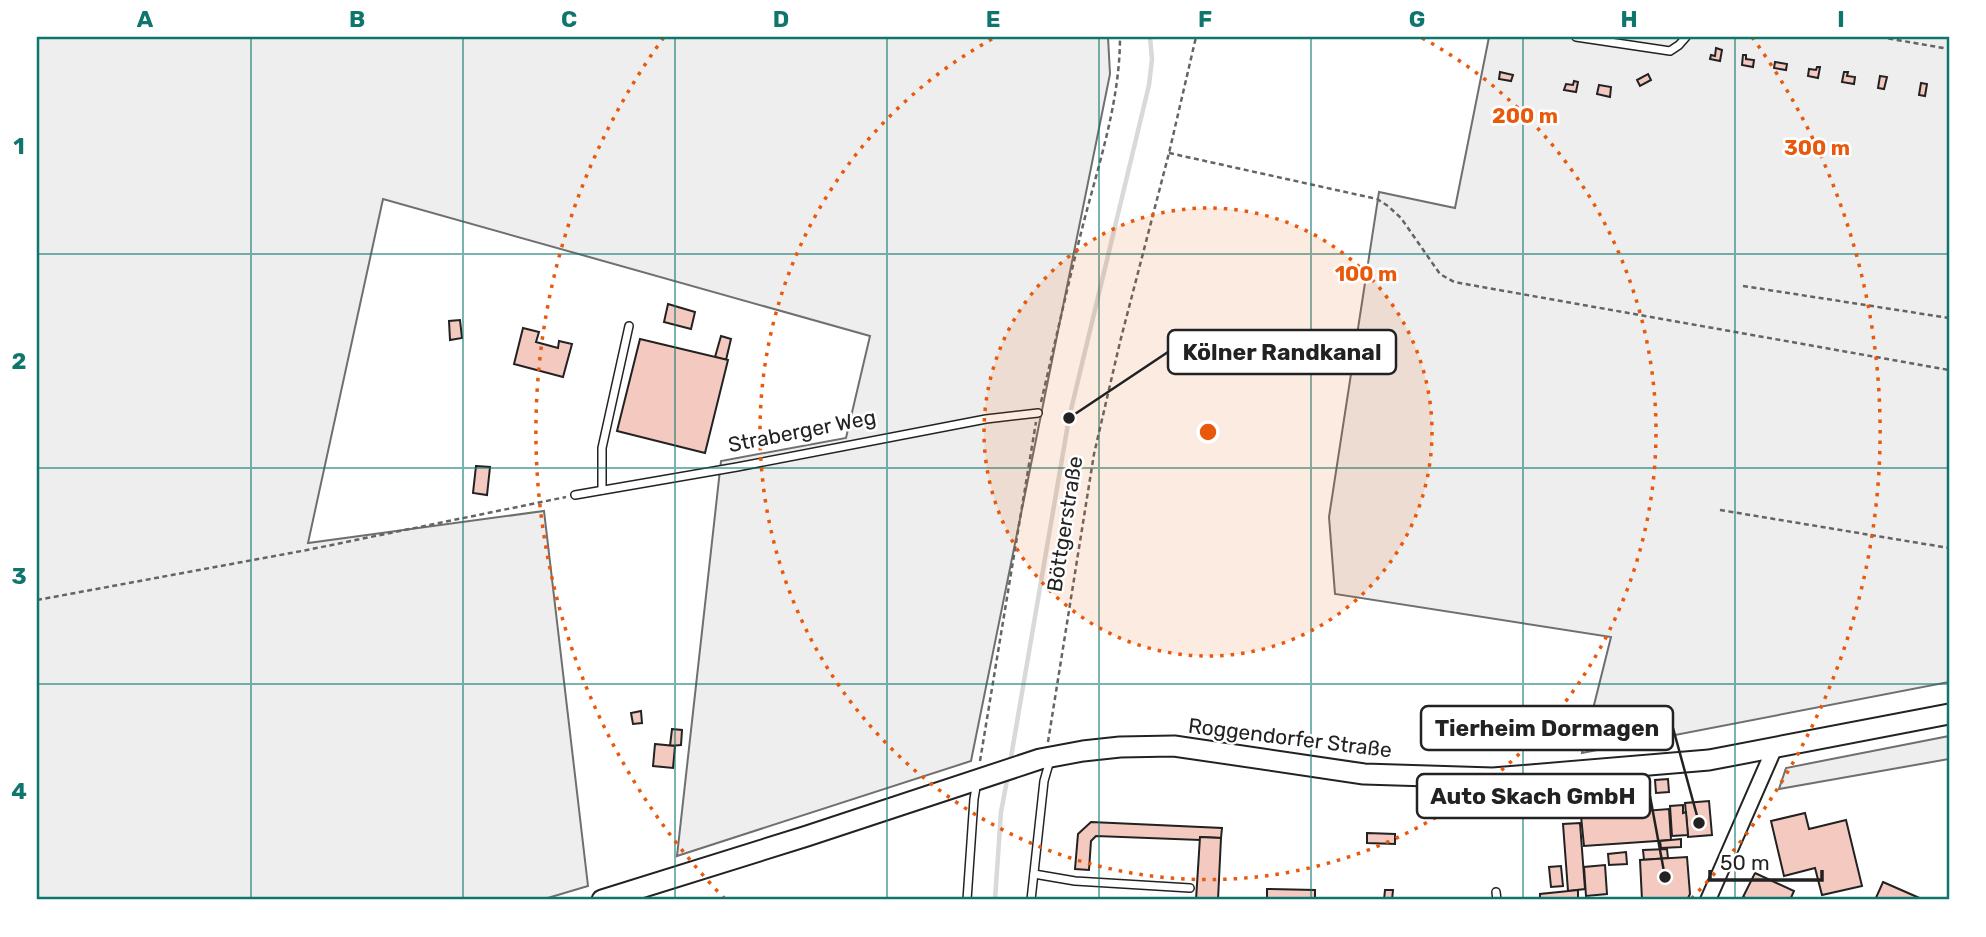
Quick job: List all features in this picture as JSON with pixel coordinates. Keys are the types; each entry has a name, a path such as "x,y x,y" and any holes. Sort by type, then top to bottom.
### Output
{"main road":[{"name":"Roggendorfer Straße","path":"1046,758 1120,747 1174,746 1364,774 1493,778 1709,760 1949,714"},
{"path":"602,900 1046,758"}],"street":[{"path":"1708,900 1775,747"}],"lane":[{"path":"1576,37 1670,51 1686,37"},
{"path":"602,490 601,448 629,326"},
{"name":"Straberger Weg","path":"575,495 986,419 1038,412"},
{"path":"1031,900 1046,758"},
{"path":"967,900 974,799 981,779"},
{"path":"1034,874 1075,881 1190,888"}],"path":[{"name":"Böttgerstraße","path":"1046,758 1094,454 1196,37"},
{"path":"1880,37 1949,49"},
{"path":"1169,153 1377,199 1401,218 1440,274 1454,282 1949,370"},
{"path":"1743,286 1949,318"},
{"path":"37,600 307,550 575,495"},
{"path":"1720,510 1949,548"}],"shaded area":[{"path":"37,37 1108,37 1110,74 971,761 677,856 721,461 846,438 870,336 383,199 308,543 544,511 588,886 541,900 37,900"},
{"path":"1489,37 1949,37 1949,682 1582,753 1611,637 1335,594 1329,517 1379,192 1455,208"},
{"path":"1949,736 1949,759 1779,789 1786,768"}],"building":[{"path":"1716,48 1722,50 1720,61 1710,59 1711,55 1715,56"},
{"path":"1743,55 1746,55 1746,59 1754,60 1753,67 1742,65"},
{"path":"1775,62 1787,64 1786,70 1774,68"},
{"path":"1820,67 1818,78 1808,76 1809,69 1816,70"},
{"path":"1500,72 1513,75 1511,81 1499,79"},
{"path":"1844,72 1848,72 1847,76 1855,77 1854,84 1842,82"},
{"path":"1648,74 1651,80 1640,86 1637,80"},
{"path":"1880,76 1887,77 1884,89 1878,88"},
{"path":"1574,81 1578,82 1576,92 1564,90 1566,84 1573,85"},
{"path":"1921,83 1927,84 1925,96 1919,95"},
{"path":"1599,85 1611,87 1610,97 1597,94"},
{"path":"668,304 695,312 691,329 664,322"},
{"path":"460,320 462,338 450,340 449,321"},
{"path":"523,328 539,332 536,342 558,348 559,341 572,344 563,377 514,364"},
{"path":"721,336 731,339 726,360 715,357"},
{"path":"640,339 728,360 705,453 617,431"},
{"path":"476,466 490,467 487,495 473,493"},
{"path":"641,711 642,723 633,724 631,713"},
{"path":"672,729 682,730 681,745 670,746"},
{"path":"655,744 675,746 673,768 653,766"},
{"path":"1668,779 1669,792 1656,793 1655,780"},
{"path":"1709,801 1712,835 1688,837 1685,803"},
{"path":"1683,805 1688,835 1672,836 1670,806"},
{"path":"1669,809 1671,840 1584,846 1581,816"},
{"path":"1805,813 1809,829 1846,820 1862,886 1822,895 1815,868 1784,876 1771,821"},
{"path":"1091,822 1222,828 1221,838 1200,837 1200,840 1096,836 1091,841 1089,870 1075,869 1078,834"},
{"path":"1580,823 1585,889 1568,891 1563,824"},
{"path":"1367,833 1395,834 1395,844 1367,843"},
{"path":"1200,837 1221,838 1218,900 1196,900"},
{"path":"1681,839 1681,847 1661,848 1660,841"},
{"path":"1667,849 1668,858 1644,860 1643,850"},
{"path":"1626,852 1627,864 1609,865 1608,854"},
{"path":"1687,857 1690,894 1687,900 1642,900 1640,860"},
{"path":"1605,865 1607,894 1586,896 1584,867"},
{"path":"1561,866 1563,886 1551,887 1549,867"},
{"path":"1755,873 1794,891 1790,900 1751,900 1743,897"},
{"path":"1883,882 1924,900 1875,900"},
{"path":"1267,889 1315,890 1315,900 1267,900"},
{"path":"1385,890 1393,890 1392,900 1384,900"},
{"path":"1578,890 1578,900 1540,900 1540,894"}],"waterway":[{"path":"1010,763 1069,418 1149,85 1152,59 1150,37"},
{"path":"995,900 1001,812 1008,775"}],"place":[{"name":"Kölner Randkanal","path":"1069,418"},
{"name":"Tierheim Dormagen","path":"1699,823"},
{"name":"Auto Skach GmbH","path":"1665,877"}]}
